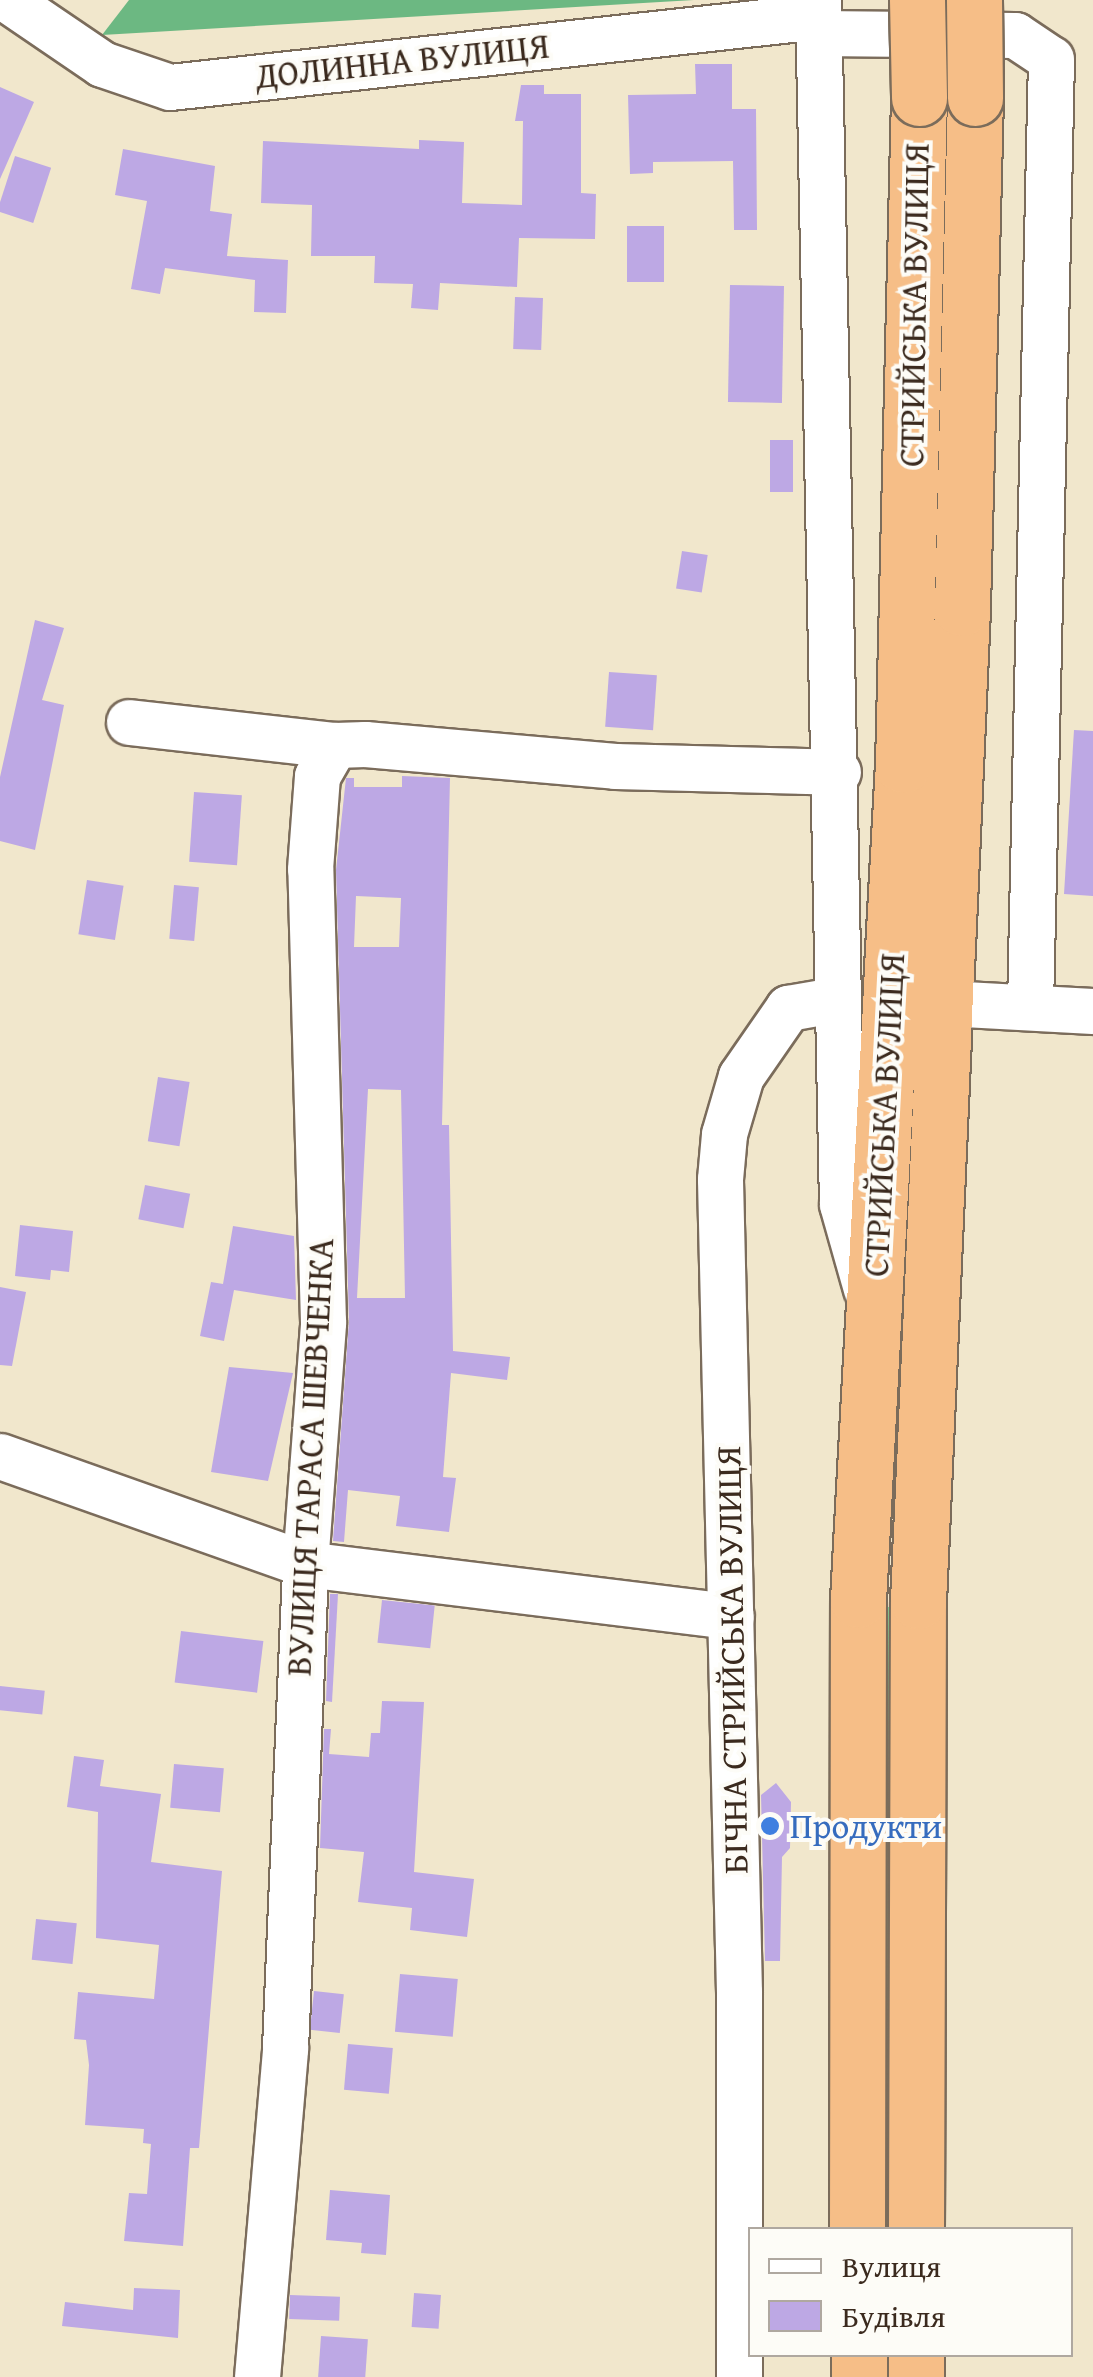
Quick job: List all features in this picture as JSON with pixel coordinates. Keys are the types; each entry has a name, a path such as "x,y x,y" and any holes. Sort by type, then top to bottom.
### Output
{"highway":[{"name":"СТРИЙСЬКА ВУЛИЦЯ","path":"857,2227 858,1600 903,765 917,0"},
{"name":"СТРИЙСЬКА ВУЛИЦЯ","path":"916,2227 918,1601 945,1003 975,98 974,0"}],"street":[{"name":"ДОЛИННА ВУЛИЦЯ","path":"8,0 102,64 170,87 818,16 1016,35 1051,59 1030,1006"},
{"path":"818,16 838,772 834,1000 842,1204 874,1314"},
{"path":"129,722 335,745 615,766 838,772"},
{"name":"ВУЛИЦЯ ТАРАСА ШЕВЧЕНКА","path":"257,2377 286,2048 305,1564 324,1322 310,816 316,776 335,745"},
{"name":"БІЧНА СТРИЙСЬКА ВУЛИЦЯ","path":"738,2377 740,1992 724,1134 741,1076 788,1008 834,1000"},
{"path":"945,1003 1093,1011"},
{"path":"0,1456 305,1564 730,1616"}],"green space":[{"path":"129,0 694,0 102,35"},
{"path":"878,1607 893,1607 893,2227 878,2227"}],"building":[{"path":"695,64 732,64 732,109 756,109 757,230 734,230 733,161 653,162 653,173 630,174 628,95 696,94"},
{"path":"521,85 544,85 544,94 581,94 581,193 596,194 595,239 519,238 517,287 440,283 438,310 411,308 413,284 374,283 375,256 311,256 312,205 261,203 263,141 419,149 419,140 464,142 462,203 522,205 523,121 515,121"},
{"path":"0,87 34,102 0,179"},
{"path":"123,149 215,166 210,211 232,214 227,256 288,260 286,313 254,312 255,280 165,268 160,294 131,289 147,201 115,195"},
{"path":"15,156 51,168 33,223 0,212"},
{"path":"627,226 664,226 664,282 627,282"},
{"path":"730,285 784,286 782,403 728,402"},
{"path":"515,297 543,298 541,350 513,349"},
{"path":"770,440 793,440 793,492 770,492"},
{"path":"682,551 708,555 702,593 676,589"},
{"path":"35,620 64,628 42,700 64,705 35,850 0,841 0,777"},
{"path":"609,672 657,675 653,730 605,727"},
{"path":"1074,730 1093,731 1093,896 1064,894"},
{"path":"402,776 450,778 442,1125 449,1125 453,1351 510,1357 507,1380 451,1373 443,1477 456,1478 449,1532 396,1526 400,1496 348,1490 344,1542 333,1541 349,1321 336,870 346,778 354,778 354,787 402,787","holes":["356,896 401,898 399,947 354,947","368,1089 401,1090 405,1298 357,1298"]},
{"path":"194,792 242,795 237,865 189,862"},
{"path":"87,880 124,886 115,940 78,934"},
{"path":"174,885 199,887 194,941 169,939"},
{"path":"158,1077 190,1082 179,1146 148,1141"},
{"path":"145,1185 190,1194 183,1228 138,1219"},
{"path":"20,1225 73,1231 69,1272 51,1270 50,1280 15,1276"},
{"path":"233,1226 294,1236 296,1300 234,1290 224,1341 200,1336 211,1282 223,1284"},
{"path":"0,1287 26,1292 12,1366 0,1365"},
{"path":"229,1367 293,1373 268,1481 211,1472"},
{"path":"330,1594 338,1594 332,1702 326,1701"},
{"path":"382,1600 435,1606 430,1648 378,1643"},
{"path":"181,1631 263,1641 257,1693 175,1683"},
{"path":"0,1686 45,1691 42,1715 0,1710"},
{"path":"382,1701 424,1702 414,1872 474,1879 467,1937 410,1930 412,1908 358,1902 364,1852 320,1848 324,1729 331,1729 329,1754 369,1757 371,1733 380,1733"},
{"path":"74,1756 104,1760 100,1786 161,1794 151,1862 222,1871 199,2148 190,2148 183,2246 124,2241 129,2193 147,2194 151,2144 143,2143 144,2129 85,2125 89,2065 86,2040 74,2039 78,1992 154,1999 159,1945 96,1938 98,1812 67,1807"},
{"path":"174,1764 224,1768 220,1812 170,1808"},
{"path":"776,1783 791,1802 790,1848 782,1857 780,1961 765,1961 761,1795"},
{"path":"36,1919 77,1923 72,1964 32,1960"},
{"path":"400,1974 458,1979 453,2037 395,2032"},
{"path":"314,1991 344,1994 340,2033 310,2030"},
{"path":"348,2044 393,2048 389,2094 344,2090"},
{"path":"330,2190 390,2195 386,2255 361,2253 362,2243 326,2240"},
{"path":"134,2288 180,2290 178,2338 62,2326 65,2302 133,2310"},
{"path":"414,2293 441,2295 439,2329 412,2327"},
{"path":"290,2295 340,2297 339,2321 289,2319"},
{"path":"321,2336 368,2339 365,2377 318,2377"}],"place":[{"name":"Продукти","path":"770,1826"}]}
